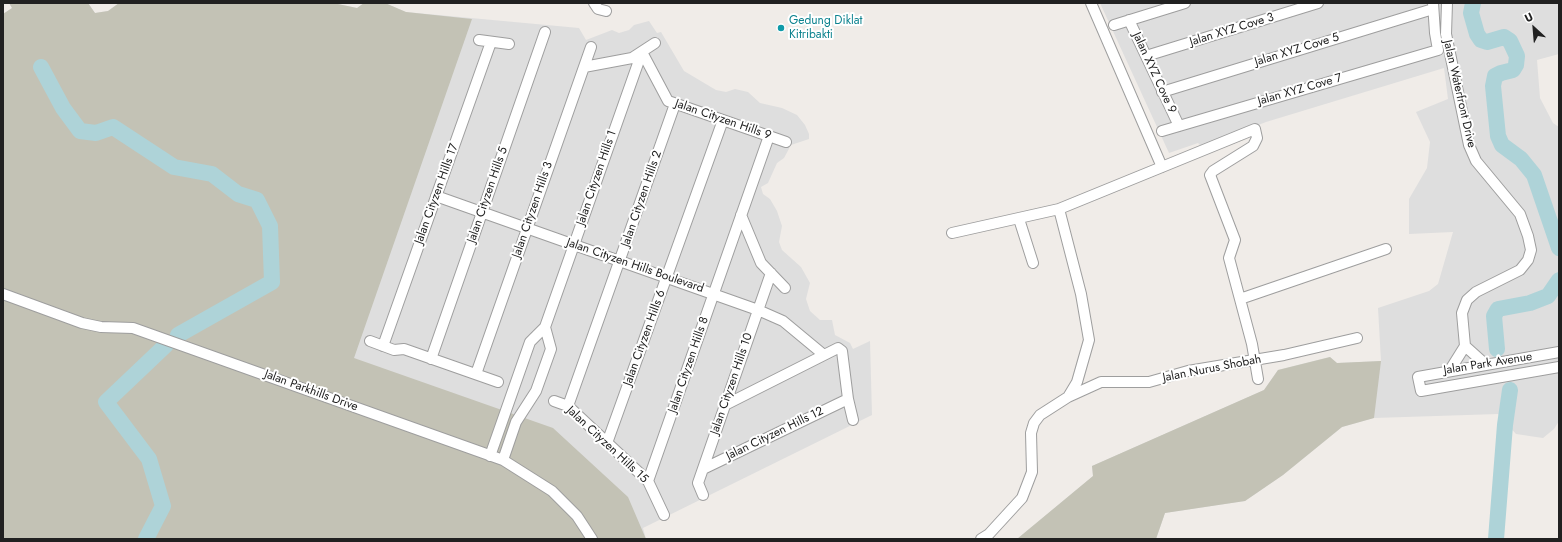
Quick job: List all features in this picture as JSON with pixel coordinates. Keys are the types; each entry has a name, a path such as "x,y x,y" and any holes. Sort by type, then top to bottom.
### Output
{"street":[{"path":"594,3 598,9 606,10"},
{"path":"1091,3 1162,167"},
{"path":"1114,25 1185,3"},
{"name":"Jalan XYZ Cove 3","path":"1146,56 1318,3"},
{"name":"Jalan Waterfront Drive","path":"1448,3 1446,34 1469,145 1476,161 1520,214 1528,236 1531,250 1528,260 1520,270 1476,292 1468,300 1462,313 1465,346"},
{"name":"Jalan XYZ Cove 7","path":"1162,131 1438,50 1433,6"},
{"name":"Jalan XYZ Cove 5","path":"1162,92 1433,6"},
{"name":"Jalan XYZ Cove 9","path":"1129,20 1178,126"},
{"name":"Jalan Cityzen Hills 5","path":"431,358 545,32"},
{"path":"479,40 509,44"},
{"name":"Jalan Cityzen Hills 17","path":"382,346 491,42"},
{"path":"584,67 632,58 655,43"},
{"name":"Jalan Cityzen Hills 3","path":"476,374 591,47"},
{"name":"Jalan Cityzen Hills 9","path":"642,52 668,101 786,142"},
{"name":"Jalan Cityzen Hills 1","path":"545,327 642,52"},
{"name":"Jalan Cityzen Hills 2","path":"568,406 675,104"},
{"name":"Jalan Cityzen Hills 6","path":"607,443 722,120"},
{"path":"952,233 1059,209 1255,129 1257,138 1253,146 1210,175 1235,240 1229,256 1255,360 1258,379"},
{"name":"Jalan Cityzen Hills 8","path":"648,482 769,136"},
{"name":"Jalan Cityzen Hills Boulevard","path":"436,196 758,310 783,321 824,355"},
{"path":"1059,209 1081,294 1089,340 1077,382 1068,397"},
{"path":"741,216 761,263 785,288"},
{"path":"1019,219 1033,264"},
{"path":"1240,299 1386,249"},
{"name":"Jalan Cityzen Hills 10","path":"703,495 698,483 771,273"},
{"name":"Jalan Parkhills Drive","path":"3,294 82,323 101,327 133,328 503,460 552,491 577,516 592,539"},
{"path":"490,456 530,342 545,327"},
{"path":"503,460 516,422 536,391 550,349 545,327"},
{"name":"Jalan Nurus Shobah","path":"981,539 989,534 1022,498 1028,486 1032,472 1031,433 1034,423 1040,415 1068,397 1101,382 1142,383 1188,371 1255,360 1357,338"},
{"path":"370,341 394,350 404,349 498,382"},
{"path":"1450,370 1465,346 1485,364"},
{"path":"725,404 838,348 842,351 848,399 853,420"},
{"name":"Jalan Park Avenue","path":"1559,352 1450,370 1418,377 1420,392 1559,367"},
{"name":"Jalan Cityzen Hills 12","path":"703,469 848,399"},
{"name":"Jalan Cityzen Hills 15","path":"554,401 568,406 648,482 664,515"}],"shaded area":[{"path":"9,3 88,3 95,13 108,11 119,3 333,3 357,8 364,3 385,3 406,12 579,28 586,40 612,30 619,33 629,30 634,25 649,21 657,33 661,32 684,71 716,90 726,92 735,89 748,92 760,103 782,108 797,115 805,125 809,134 809,139 791,145 784,158 777,163 768,183 761,187 763,194 770,199 777,211 782,226 779,242 782,250 801,267 810,283 806,299 810,311 820,320 832,320 835,335 850,343 853,349 870,341 872,415 643,528 646,539 3,539 3,14 12,8"},
{"path":"9,3 88,3 95,13 108,11 119,3 333,3 357,8 364,3 385,3 406,12 472,19 354,358 553,428 628,497 646,539 3,539 3,14 12,8"},
{"path":"1100,3 1559,3 1559,54 1537,60 1540,98 1553,123 1559,127 1559,421 1554,429 1543,438 1516,434 1498,414 1374,418 1342,427 1283,475 1245,501 1165,513 1156,539 1017,539 1093,476 1092,466 1264,390 1278,370 1330,357 1337,363 1381,361 1378,308 1429,291 1438,284 1453,232 1409,234 1409,199 1427,168 1430,142 1416,112 1448,99 1444,68 1266,122 1202,147 1198,143 1169,153"},
{"path":"1330,357 1337,363 1381,361 1374,418 1342,427 1283,475 1245,501 1165,513 1156,539 1017,539 1093,476 1092,466 1264,390 1278,370"}],"waterway":[{"path":"1473,3 1471,13 1477,34 1481,40 1487,42 1504,37 1510,41 1517,56 1516,65 1513,70 1495,76 1493,86 1498,136 1502,145 1521,159 1534,175 1559,248"},
{"path":"41,67 63,108 80,131 96,133 113,127 174,167 212,174 238,194 257,200 270,226 272,282 178,335"},
{"path":"1497,349 1494,316 1498,309 1530,303 1548,296 1559,280"},
{"path":"146,539 163,506 149,459 106,402 166,345"},
{"path":"1496,539 1505,425 1510,390"}],"place":[{"name":"Gedung Diklat Kitribakti","path":"781,28"}]}
